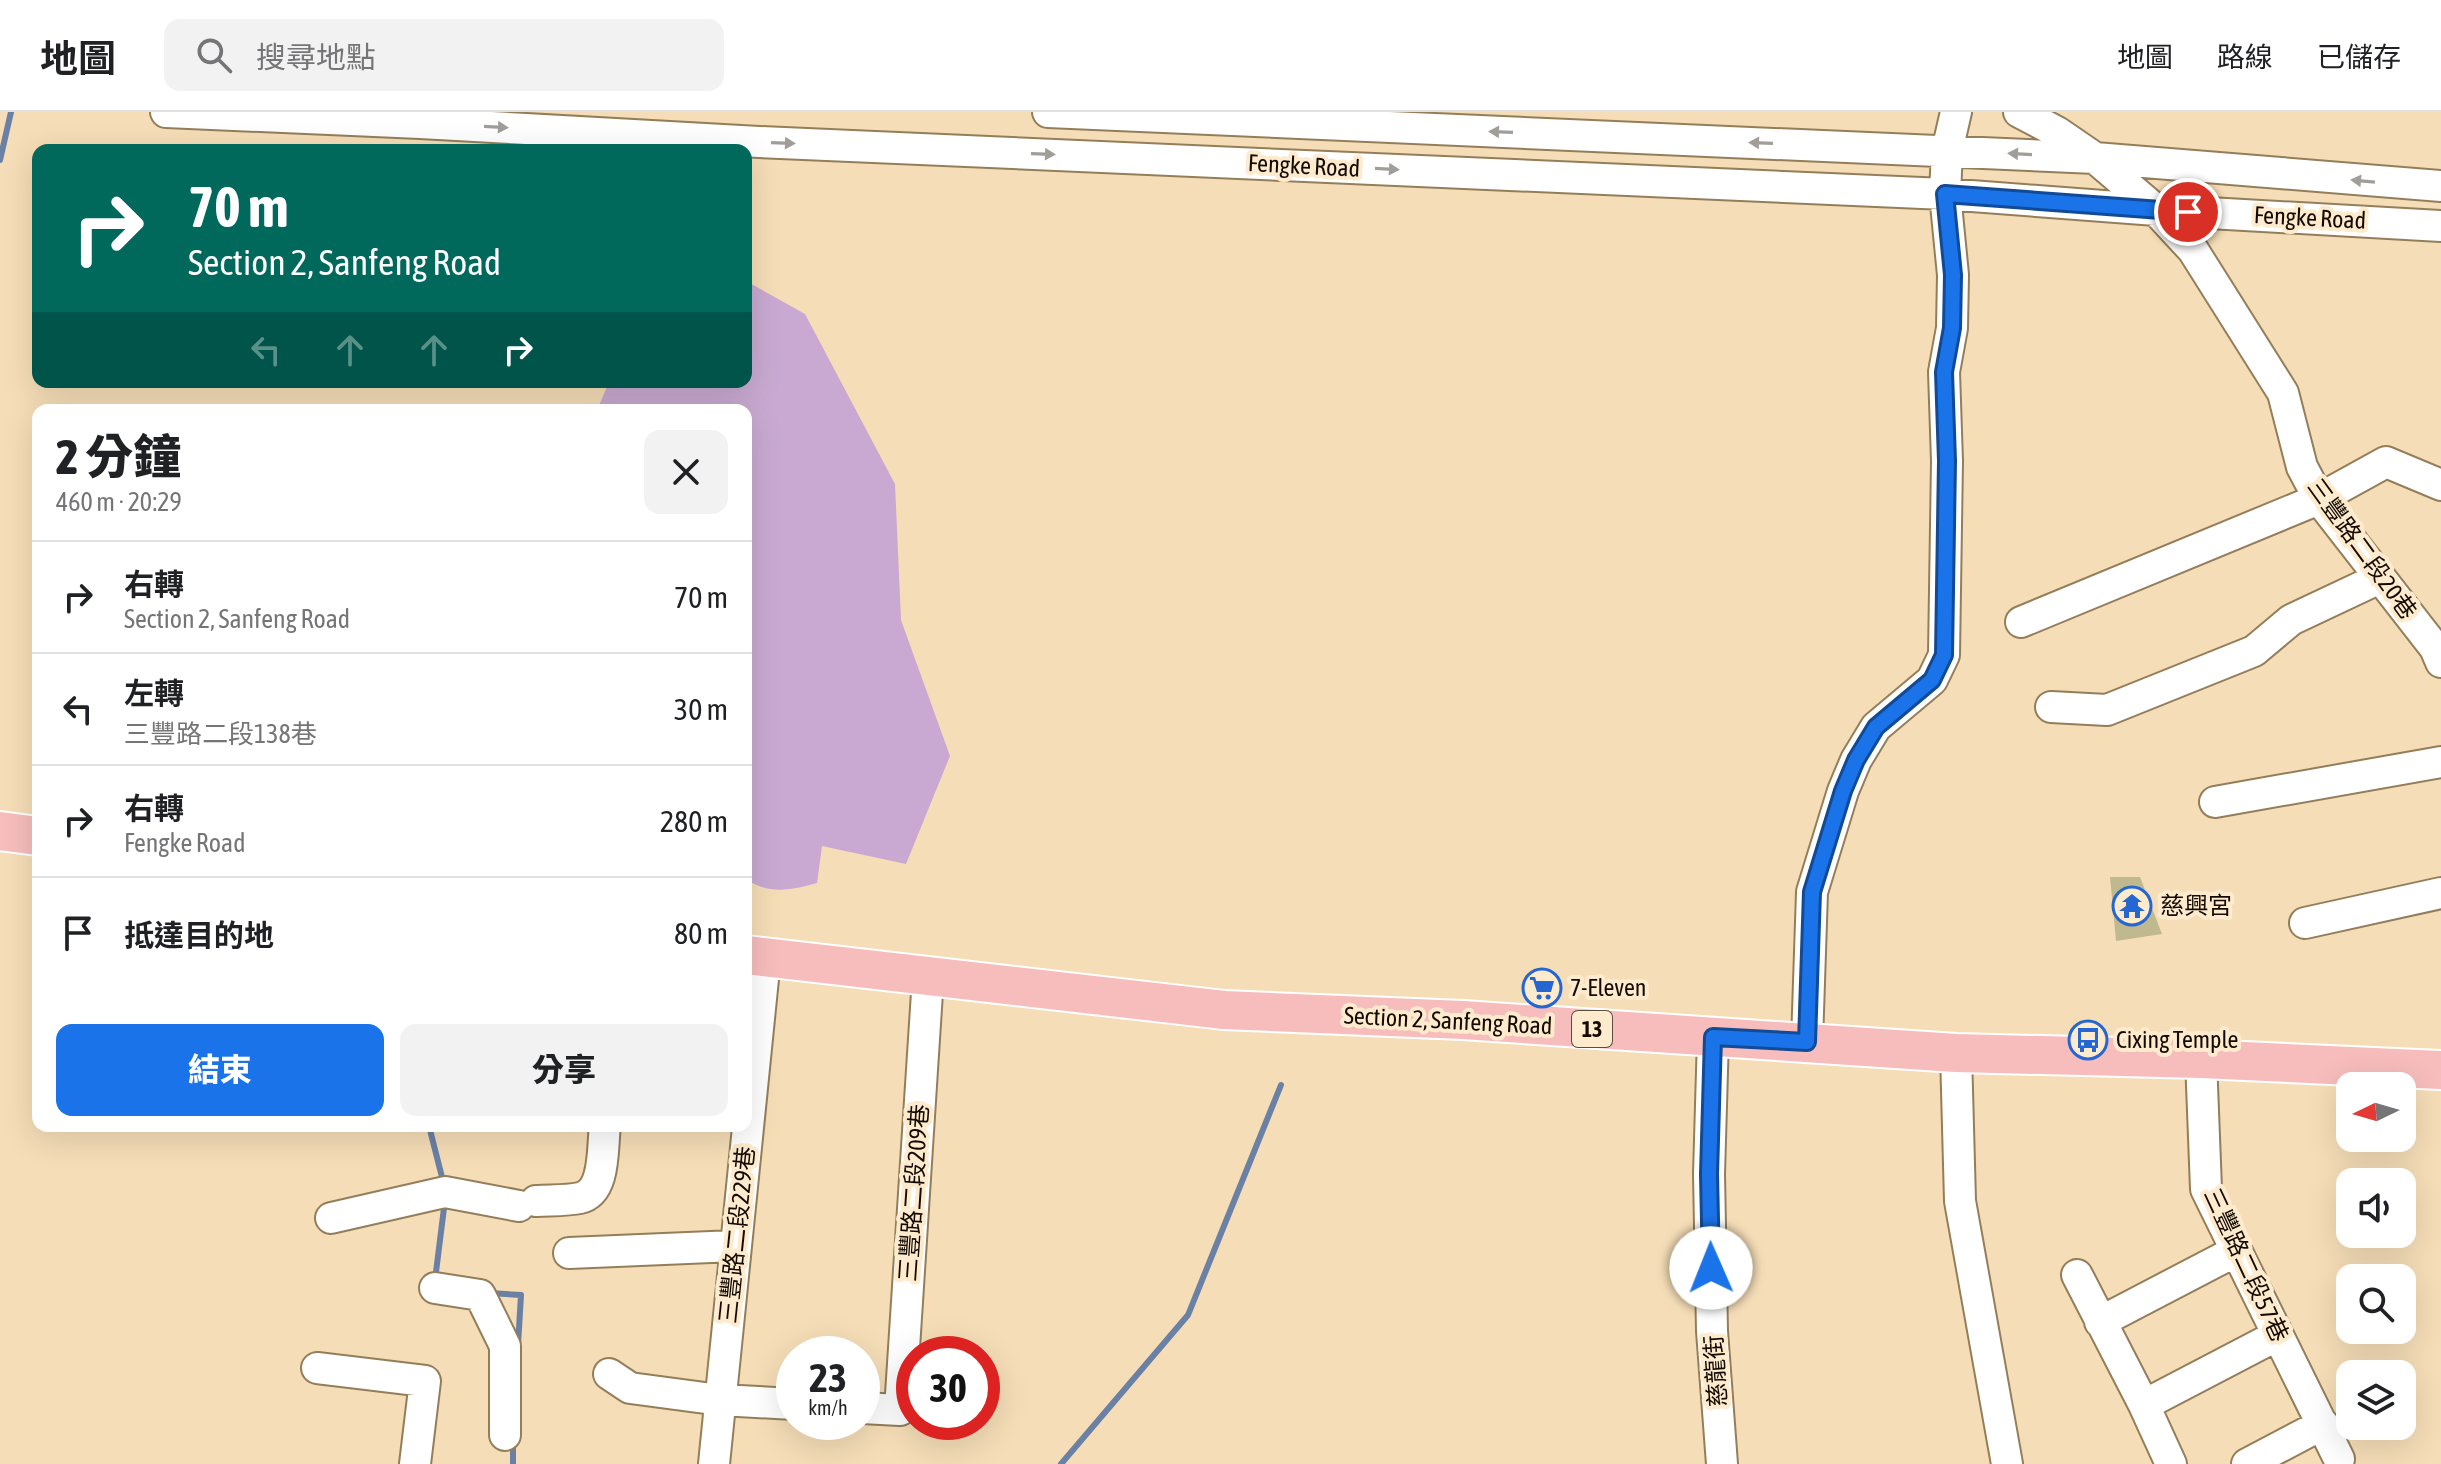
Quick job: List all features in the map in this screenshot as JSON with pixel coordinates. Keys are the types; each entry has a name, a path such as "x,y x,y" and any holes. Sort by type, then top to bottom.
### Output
{"main road":[{"path":"0,831 32,835"},
{"name":"Section 2, Sanfeng Road","path":"756,957 1224,1010 1463,1020 1956,1053 2201,1059 2441,1070"}],"street":[{"name":"Fengke Road","path":"166,112 759,142 1945,194 2441,226"},
{"name":"Fengke Road","path":"1048,112 2095,158 2435,183"},
{"path":"1807,1042 1812,892 1843,791 1856,760 1876,727 1932,680 1944,655 1947,461 1944,372 1952,328 1953,288 1945,194 1947,151 1956,112"},
{"name":"三豐路二段20巷","path":"2019,112 2095,158 2156,210 2193,250 2283,393 2302,467 2319,499 2435,648 2441,662"},
{"path":"2021,622 2319,499 2386,462 2441,485"},
{"path":"2051,707 2107,710 2254,651 2291,620 2380,578"},
{"path":"2215,802 2441,762"},
{"path":"2305,923 2441,893"},
{"name":"三豐路二段229巷","path":"752,1041 756,957"},
{"name":"三豐路二段209巷","path":"880,1409 900,1410 928,977"},
{"name":"慈龍街","path":"1713,1037 1709,1174 1712,1331 1722,1464"},
{"path":"1956,1053 1960,1201 2007,1464"},
{"name":"三豐路二段57巷","path":"2201,1059 2206,1189 2339,1459"},
{"path":"331,1218 445,1192 528,1204 581,1198 592,1193 598,1183 604,1132"},
{"name":"三豐路二段229巷","path":"714,1464 747,1132"},
{"path":"569,1253 735,1246"},
{"path":"2100,1322 2236,1251"},
{"path":"2077,1275 2171,1464"},
{"path":"435,1288 480,1295 505,1346 505,1435"},
{"path":"2144,1405 2278,1335"},
{"path":"317,1368 425,1381 415,1464"},
{"path":"609,1374 630,1388 720,1400 776,1403"},
{"path":"2247,1464 2323,1424"}],"shaded area":[{"path":"752,284 805,314 895,484 901,620 950,756 906,864 822,846 817,883 780,890 752,883 752,404 600,404 606,388 752,388"}],"building":[{"name":"慈興宮","path":"2110,877 2140,877 2162,934 2116,941"}],"waterway":[{"path":"0,160 11,112"},
{"path":"1061,1464 1188,1315 1281,1085"},
{"path":"431,1132 444,1185"},
{"path":"435,1280 445,1200"},
{"path":"489,1293 521,1295 518,1345"},
{"path":"513,1440 513,1464"}],"place":[{"name":"慈興宮","path":"2132,906"},
{"name":"7-Eleven","path":"1542,988"},
{"name":"Cixing Temple","path":"2088,1040"}],"route":[{"path":"1711,1268 1709,1174 1713,1037 1807,1042 1810,905 1843,791 1856,760 1876,727 1932,680 1944,655 1947,461 1944,372 1952,328 1953,275 1945,194 2188,212"}]}
